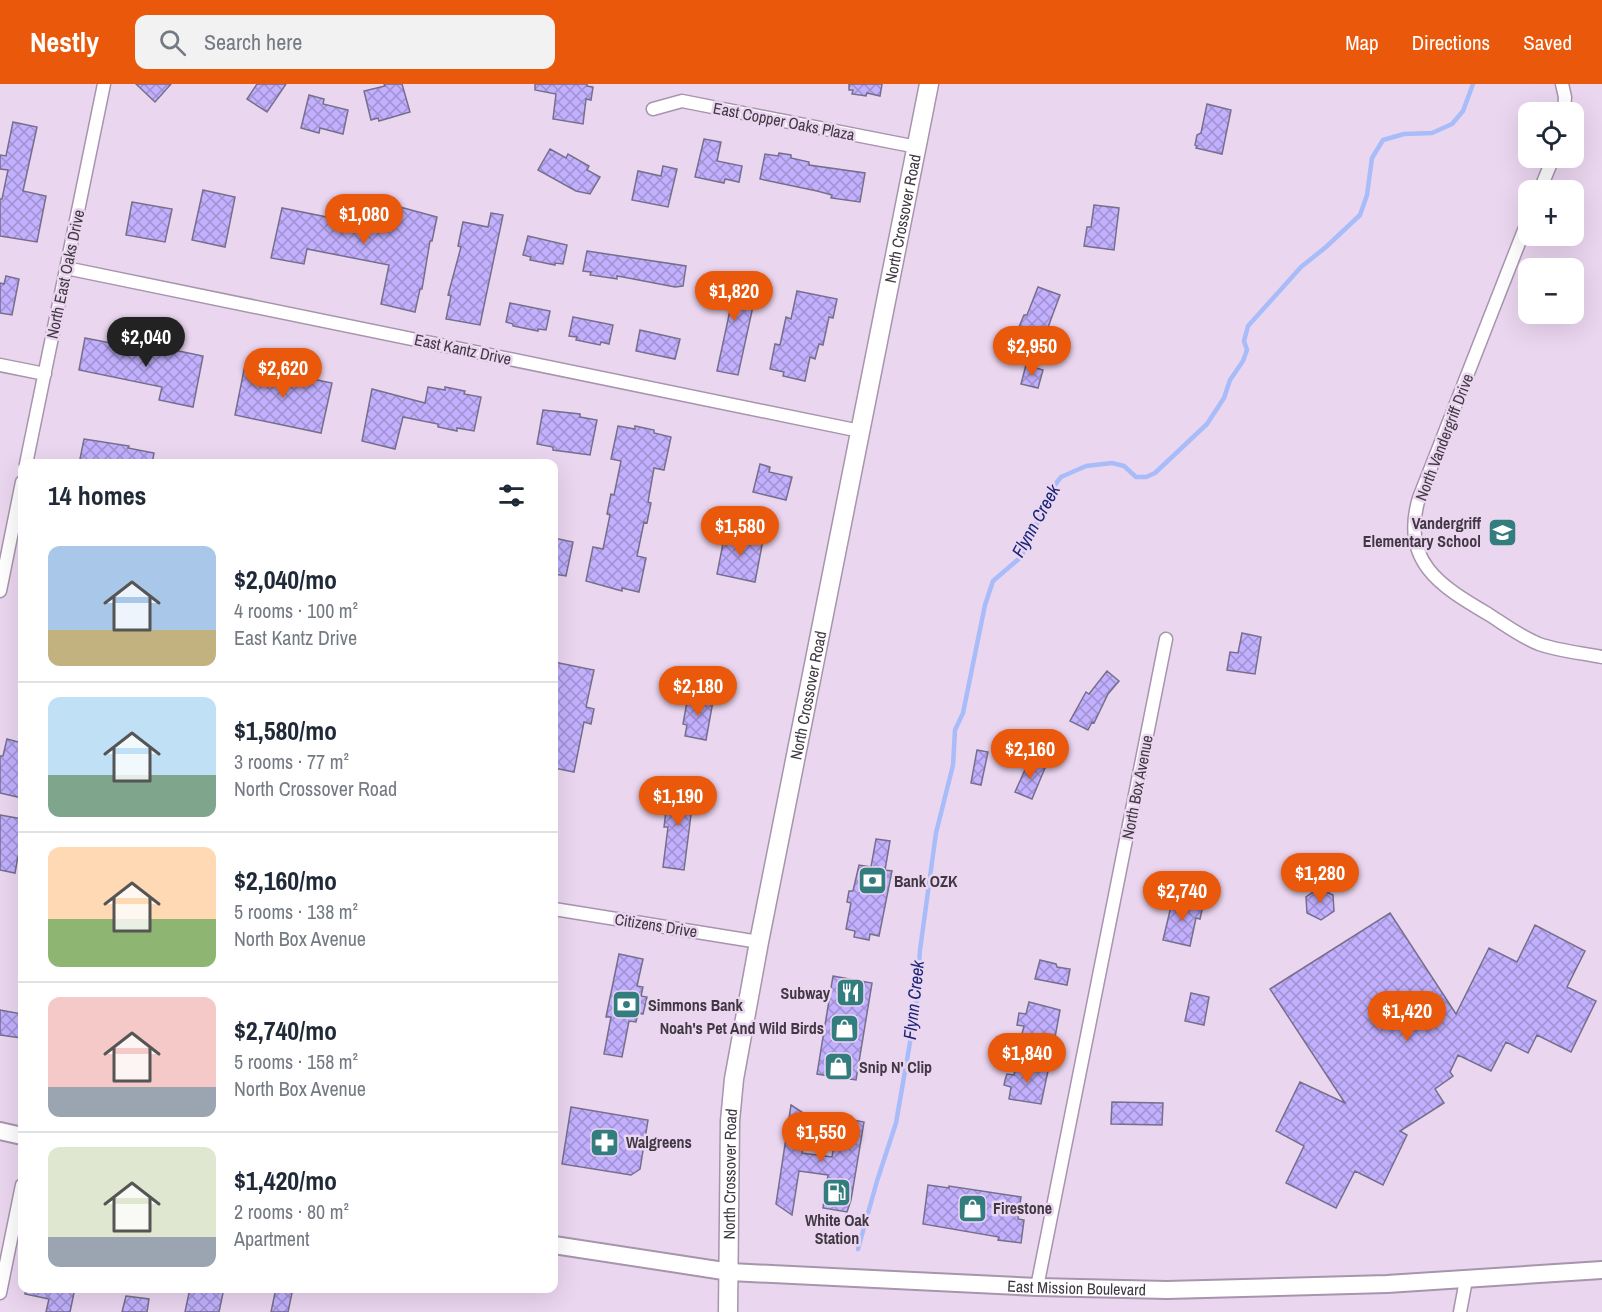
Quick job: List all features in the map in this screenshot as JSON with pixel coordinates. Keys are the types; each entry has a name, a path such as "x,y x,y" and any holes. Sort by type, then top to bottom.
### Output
{"main road":[{"name":"North Crossover Road","path":"728,1312 730,1121 734,1079 759,942 929,84"},
{"path":"0,1131 18,1135"},
{"name":"East Mission Boulevard","path":"558,1246 730,1272 1036,1287 1167,1290 1387,1284 1602,1270"}],"street":[{"name":"North East Oaks Drive","path":"27,459 104,84"},
{"path":"1562,84 1565,102"},
{"name":"East Copper Oaks Plaza","path":"653,109 682,101 917,147"},
{"name":"North Vandergriff Drive","path":"1518,246 1419,498 1414,514 1414,535 1419,556 1425,566 1433,577 1451,592 1540,644 1602,657"},
{"name":"East Kantz Drive","path":"66,268 860,431"},
{"path":"0,365 45,374"},
{"path":"0,591 18,502"},
{"name":"North Box Avenue","path":"1036,1287 1166,639"},
{"name":"Citizens Drive","path":"558,910 759,942"},
{"path":"0,1293 18,1205"},
{"path":"1460,1312 1466,1280"}],"building":[{"path":"136,84 171,84 155,102"},
{"path":"257,84 286,84 267,112 247,99"},
{"path":"384,84 402,84 410,112 379,121 378,118 371,120 364,91 385,86"},
{"path":"535,84 587,84 593,87 591,100 586,99 583,124 553,119 556,94 535,90"},
{"path":"849,84 882,84 880,96 867,93 866,96 852,94 853,90 849,90"},
{"path":"309,95 324,99 323,104 348,110 343,134 320,128 319,133 301,128"},
{"path":"1207,104 1231,110 1222,154 1196,148 1195,145 1197,135 1201,133"},
{"path":"13,122 37,127 23,191 46,196 37,242 0,236 0,199 2,199 8,170 0,169 0,155 6,156"},
{"path":"704,139 721,142 717,161 742,166 739,182 725,179 724,183 695,177"},
{"path":"550,149 566,158 568,154 589,166 587,170 600,177 590,194 576,191 538,170"},
{"path":"779,153 809,162 809,165 865,173 860,202 831,198 832,195 760,179 765,154 778,156"},
{"path":"663,166 677,169 668,207 632,200 638,171 661,176"},
{"path":"203,190 235,197 225,247 192,240"},
{"path":"132,202 172,209 165,242 126,235"},
{"path":"1094,205 1119,208 1114,250 1084,246 1087,227 1091,227"},
{"path":"400,207 437,217 415,312 381,304 389,265 307,249 304,264 271,258 282,208 327,217 328,208 398,221"},
{"path":"491,213 503,215 480,325 446,319 451,296 448,295 461,247 458,246 463,222 488,227"},
{"path":"528,236 567,245 563,264 555,263 555,265 530,260 531,257 523,255"},
{"path":"587,251 686,266 683,286 675,287 617,276 617,279 590,275 591,272 583,271"},
{"path":"6,276 19,279 12,315 0,313 0,283 4,284"},
{"path":"710,279 757,288 738,375 717,371 732,301 706,296"},
{"path":"1038,287 1060,295 1044,338 1019,327 1024,315 1027,315"},
{"path":"797,291 837,299 833,318 829,317 823,345 819,344 815,359 810,357 805,381 783,376 784,372 770,369 775,344 780,345 786,317 791,319"},
{"path":"510,303 550,311 546,330 538,329 538,331 513,326 506,322"},
{"path":"573,317 613,325 609,344 601,342 600,345 576,340 577,337 569,336"},
{"path":"640,330 680,339 675,359 636,351"},
{"path":"85,338 168,354 169,349 203,356 193,407 159,400 162,387 79,370"},
{"path":"245,365 332,383 321,433 235,415"},
{"path":"1026,365 1043,370 1038,388 1021,384"},
{"path":"428,387 445,390 445,387 481,397 474,431 457,428 457,431 438,427 438,424 403,417 395,449 362,441 372,389 425,403"},
{"path":"543,410 580,414 580,417 597,420 590,455 553,450 553,447 537,444"},
{"path":"618,426 635,429 635,426 671,437 664,470 654,468 648,502 651,503 647,523 644,522 637,556 646,558 639,592 622,588 622,591 586,581 593,547 603,549 610,515 607,514 611,494 614,495 621,461 611,459"},
{"path":"84,439 129,446 128,448 154,453 153,459 80,459"},
{"path":"760,464 770,467 769,472 792,477 786,500 753,492"},
{"path":"725,533 763,540 755,582 717,574"},
{"path":"558,539 573,542 566,576 558,575"},
{"path":"1242,633 1261,637 1255,674 1227,670 1230,652 1238,653"},
{"path":"558,663 594,670 586,707 594,709 591,724 584,722 574,772 558,769"},
{"path":"1107,671 1119,681 1108,694 1094,723 1092,722 1088,730 1070,721 1086,692 1089,694"},
{"path":"688,696 713,701 706,740 685,736 687,725 683,724"},
{"path":"7,739 18,742 18,797 0,793 0,756 3,756"},
{"path":"977,750 988,752 981,785 971,783"},
{"path":"1029,761 1045,768 1032,799 1015,792"},
{"path":"669,787 694,791 684,870 663,867 668,827 664,827"},
{"path":"0,815 18,818 18,856 15,873 0,870"},
{"name":"Bank OZK","path":"876,839 890,841 885,870 892,871 879,936 870,934 869,940 854,937 855,931 846,929 851,903 847,902 849,891 853,891 859,865 871,867"},
{"path":"1319,888 1333,895 1334,911 1321,920 1307,913 1306,897"},
{"path":"1173,898 1203,906 1200,919 1196,918 1190,946 1163,940"},
{"path":"1390,913 1456,1014 1489,948 1517,962 1535,925 1585,951 1567,987 1596,1001 1571,1052 1537,1035 1528,1053 1506,1042 1491,1071 1458,1055 1450,1072 1453,1076 1435,1089 1444,1103 1400,1131 1407,1135 1383,1185 1355,1171 1336,1208 1286,1183 1304,1146 1276,1131 1300,1082 1345,1103 1270,989"},
{"name":"Simmons Bank","path":"619,954 643,959 637,986 643,987 641,996 647,997 643,1014 638,1013 636,1022 629,1021 622,1057 604,1054 611,1017 606,1017"},
{"path":"1040,960 1056,964 1057,967 1070,969 1067,985 1035,979"},
{"path":"833,976 872,983 856,1080 817,1074"},
{"path":"1191,993 1209,997 1204,1025 1185,1021"},
{"path":"1029,1002 1060,1010 1054,1043 1021,1038 1024,1026 1017,1025 1019,1013 1026,1014"},
{"path":"0,1010 18,1013 18,1038 0,1035"},
{"path":"1016,1063 1048,1071 1041,1104 1009,1099 1011,1087 1004,1085 1007,1074 1014,1075"},
{"path":"1112,1102 1163,1103 1162,1125 1111,1124"},
{"path":"791,1105 808,1116 802,1153 832,1157 838,1117 864,1122 847,1212 823,1208 828,1175 799,1171 792,1215 776,1204"},
{"name":"Walgreens","path":"571,1107 648,1120 640,1169 631,1175 562,1164"},
{"name":"Firestone","path":"928,1185 1021,1197 1018,1219 1024,1220 1021,1243 923,1224"},
{"path":"74,1293 70,1312 46,1312 49,1299 25,1294"},
{"path":"189,1293 223,1293 219,1312 185,1312"},
{"path":"275,1293 292,1293 288,1312 271,1312"},
{"path":"126,1296 149,1299 147,1312 122,1312"}],"waterway":[{"name":"Flynn Creek","path":"858,1249 896,1123 916,1008 920,950 936,833 953,765 955,730 963,713 985,605 993,581 1021,557 1035,529 1047,495 1061,477 1086,466 1112,463 1124,466 1136,477 1146,477 1155,473 1207,424 1224,398 1230,380 1243,361 1247,350 1244,341 1248,326 1301,267 1360,215 1367,195 1372,158 1383,140 1404,134 1432,133 1452,124 1463,111 1473,84"}],"place":[{"name":"Vandergriff Elementary School","path":"1502,532"},
{"name":"Bank OZK","path":"873,881"},
{"name":"Subway","path":"851,993"},
{"name":"Simmons Bank","path":"627,1005"},
{"name":"Noah's Pet And Wild Birds","path":"845,1028"},
{"name":"Snip N' Clip","path":"838,1067"},
{"name":"Walgreens","path":"605,1142"},
{"name":"White Oak Station","path":"837,1192"},
{"name":"Firestone","path":"972,1208"}]}
